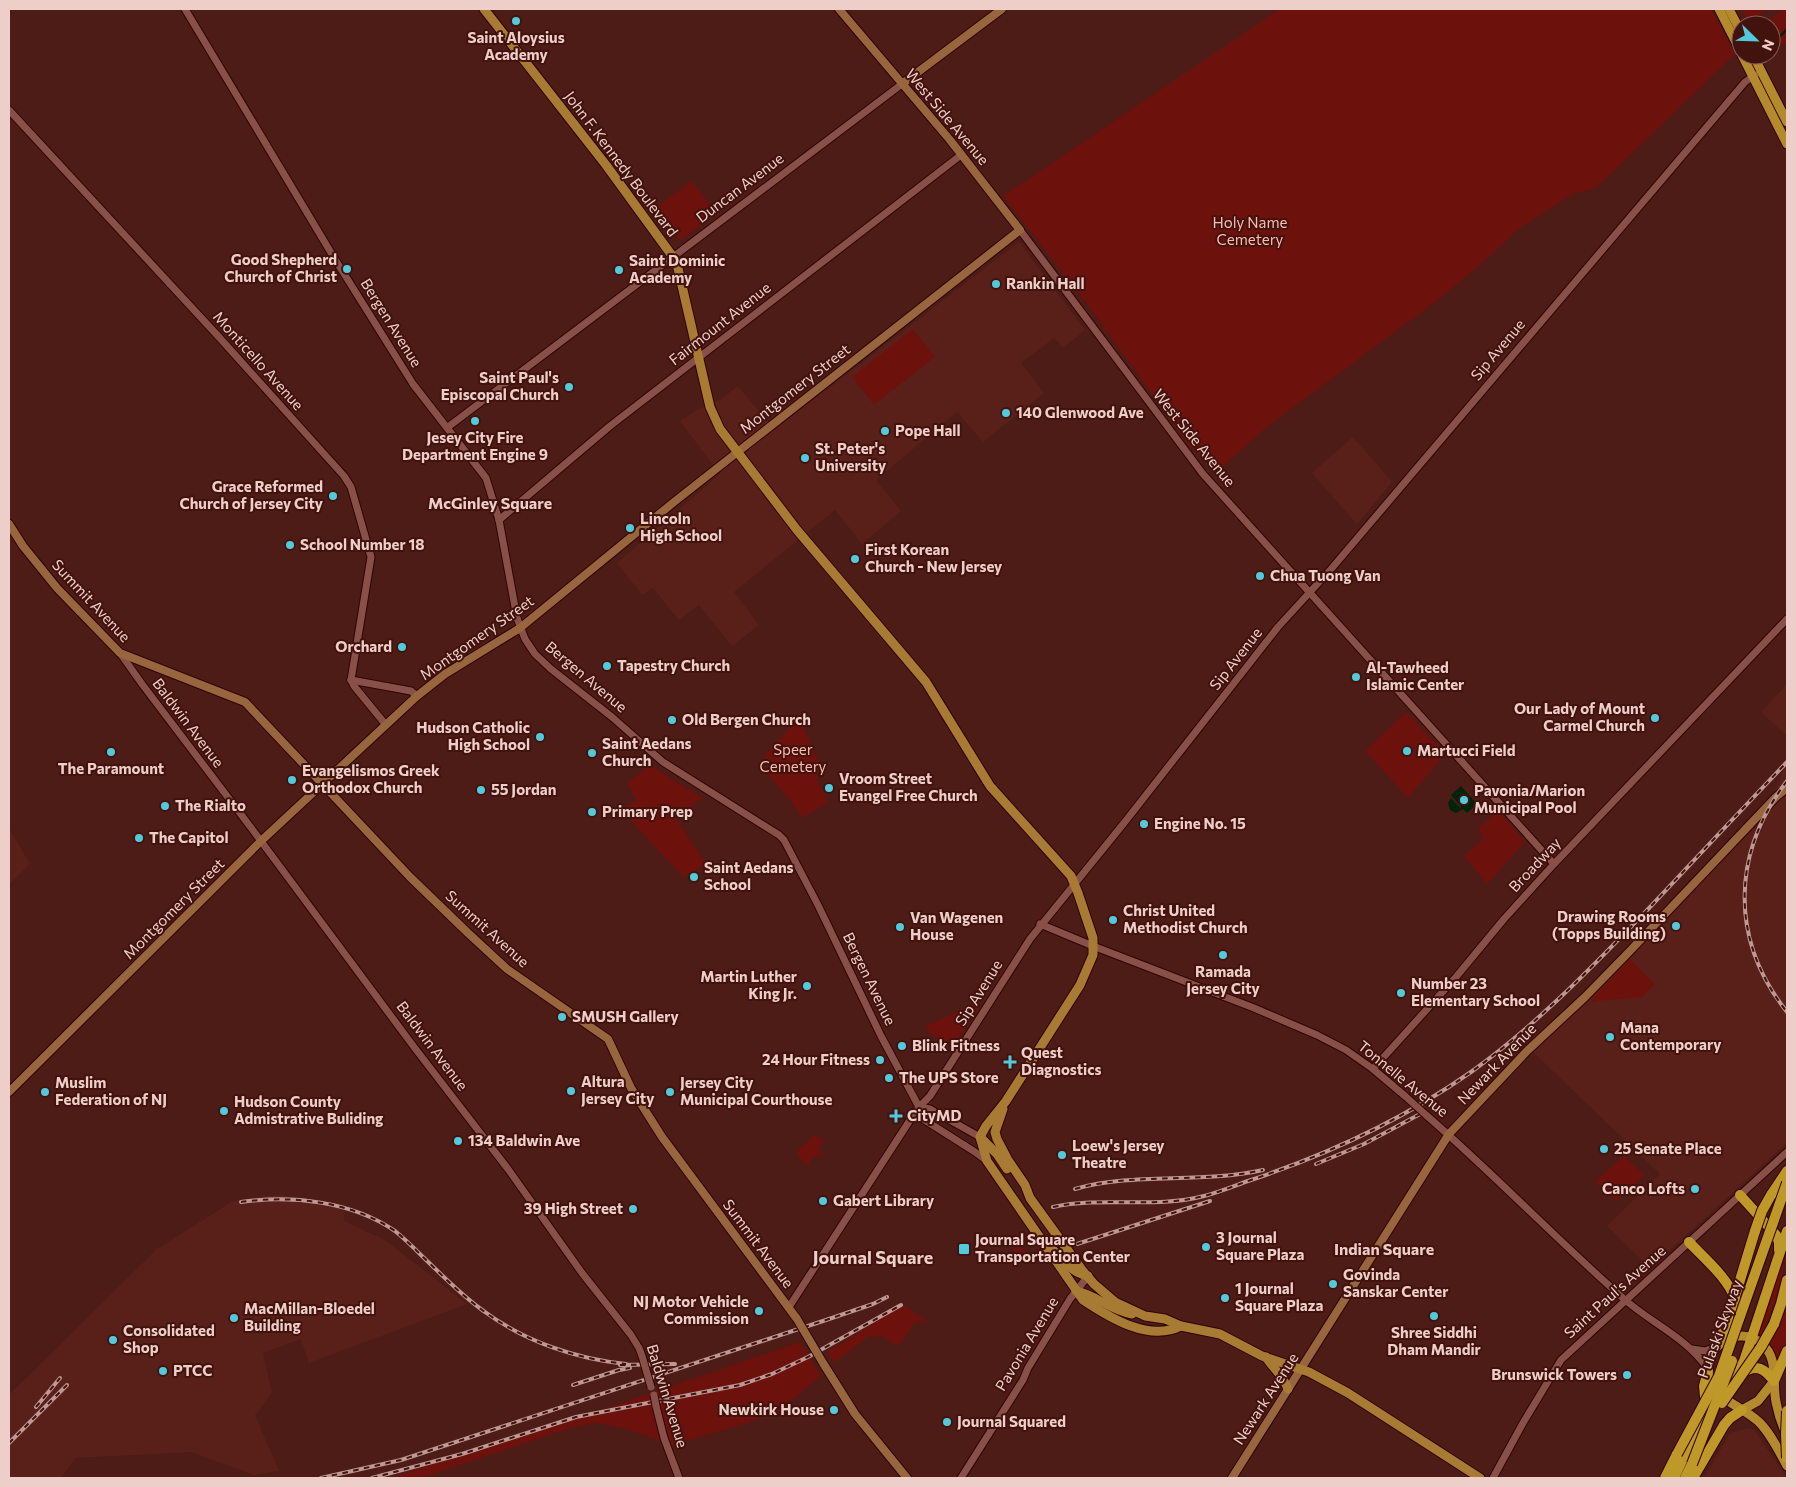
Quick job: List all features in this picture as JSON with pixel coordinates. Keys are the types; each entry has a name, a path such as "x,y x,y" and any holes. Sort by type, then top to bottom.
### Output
{"highway":[{"path":"1719,9 1731,32"},
{"path":"1750,65 1787,122"},
{"path":"1755,65 1757,74 1787,144"},
{"path":"1704,1414 1704,1390 1709,1359 1724,1332 1765,1204 1787,1171"},
{"name":"Pulaski Skyway","path":"1665,1478 1719,1376 1787,1183"},
{"path":"1740,1195 1777,1237 1780,1245 1778,1258"},
{"name":"Pulaski Skyway","path":"1685,1478 1724,1384 1787,1195"},
{"path":"1732,1383 1740,1369 1787,1231"},
{"path":"1689,1242 1718,1273 1735,1298"},
{"path":"1718,1273 1730,1276 1739,1274 1743,1270"},
{"path":"1692,1464 1723,1401 1761,1347 1774,1324 1787,1280"},
{"path":"1716,1347 1734,1336 1750,1338 1763,1345 1770,1354 1773,1363 1777,1407 1787,1436"},
{"path":"1674,1478 1704,1414 1718,1392 1726,1370 1750,1338"},
{"path":"1693,1478 1727,1421 1758,1401 1774,1380 1787,1352"},
{"path":"1718,1392 1732,1383 1746,1370 1755,1367 1764,1370 1774,1380"},
{"name":"Tonnelle Avenue","path":"1708,1370 1710,1383 1718,1392"},
{"path":"1718,1392 1766,1430 1787,1466"},
{"path":"1787,1411 1787,1458"},
{"path":"1698,1478 1715,1440"}],"main road":[{"name":"John F. Kennedy Boulevard","path":"484,9 606,165 677,264 710,407 720,430 798,530 922,678 990,786 1071,876 1090,926 1093,938 1092,955 1080,984 1006,1102 986,1126 980,1137 987,1161 1083,1300 1097,1309 1131,1325 1164,1332 1181,1326"},
{"name":"West Side Avenue","path":"838,9 961,155 1020,230"},
{"name":"Duncan Avenue","path":"902,84 1002,9"},
{"name":"Montgomery Street","path":"9,1092 261,841 417,696 445,674 520,628 615,549 1020,230"},
{"name":"Summit Avenue","path":"9,524 23,546 57,588 120,653 246,702 420,887 507,969 608,1039 631,1088 662,1137 789,1308 855,1414 907,1478"},
{"name":"Newark Avenue","path":"1232,1478 1449,1134 1527,1051 1591,991 1770,803 1787,788"},
{"name":"John F. Kennedy Boulevard","path":"1006,1102 995,1132 1002,1150 1025,1184 1030,1198 1088,1276 1108,1297 1145,1316 1220,1334 1265,1357 1302,1369 1348,1393 1480,1478"},
{"path":"980,1137 997,1154 1021,1189 1030,1198"},
{"path":"1047,1247 1060,1255 1074,1272 1088,1276"},
{"path":"1076,1291 1087,1294 1119,1312 1145,1316"},
{"path":"1265,1357 1276,1372 1285,1380 1288,1389"}],"street":[{"name":"Bergen Avenue","path":"185,9 333,256 413,384 486,478 499,520 515,612 520,628 535,654 612,717 663,762 784,840 881,1036 919,1107 923,1119 987,1161"},
{"name":"Sip Avenue","path":"789,1308 919,1107 930,1096 992,996 1040,924 1074,884 1278,627 1399,489 1745,82 1757,74"},
{"name":"Duncan Avenue","path":"448,427 902,84"},
{"name":"Monticello Avenue","path":"9,110 218,336 344,476 351,487 371,556 351,680"},
{"name":"Fairmount Avenue","path":"499,520 610,426 961,155"},
{"name":"West Side Avenue","path":"1020,230 1196,466 1554,864"},
{"name":"Broadway","path":"1373,1069 1554,864 1787,620"},
{"name":"Baldwin Avenue","path":"120,653 414,1047 514,1177 582,1273 631,1335 642,1356 664,1438 679,1478"},
{"path":"351,680 411,691 417,696"},
{"path":"351,680 386,726"},
{"name":"Tonnelle Avenue","path":"1040,924 1284,1020 1346,1050 1373,1069 1449,1134 1552,1234 1626,1300 1690,1348 1708,1370"},
{"path":"919,1107 930,1109 980,1137"},
{"name":"Saint Paul's Avenue","path":"1493,1478 1523,1422 1559,1363 1787,1152"},
{"name":"Pavonia Avenue","path":"961,1478 1076,1291 1088,1276"},
{"path":"1690,1348 1705,1351 1716,1347"}],"shaded area":[{"name":"St. Peter's University","path":"1019,242 1085,330 1063,348 1054,338 1021,363 1044,393 983,442 957,412 876,480 901,511 862,544 835,510 734,592 759,625 732,646 699,605 679,620 653,588 642,595 617,563 720,474 680,421 696,410 720,400 738,386 774,430"},
{"path":"1353,437 1392,482 1357,524 1312,473"},
{"path":"1787,684 1787,736 1761,712"},
{"path":"1787,759 1787,1143 1650,1268 1607,1226 1660,1174 1533,1052 1752,828 1761,832"},
{"name":"Pavonia/Marion Municipal Pool","path":"1461,786 1477,804 1467,813 1463,809 1456,813 1450,810 1448,803 1451,798 1461,807 1451,795"},
{"path":"9,828 30,864 9,884"},
{"path":"280,1195 345,1205 344,1221 385,1240 467,1304 309,1363 301,1339 263,1353 272,1393 255,1415 279,1471 254,1475 191,1452 75,1458 61,1478 9,1478 9,1395 157,1249 233,1201"},
{"path":"1750,1428 1755,1431 1784,1474 1784,1478 1704,1478 1730,1433"}],"green space":[{"name":"Holy Name Cemetery","path":"1280,9 1711,9 1731,46 1731,58 1597,187 1571,195 1518,229 1442,297 1268,426 1215,473 1188,444 1087,304 1003,196"},
{"path":"1741,9 1766,9 1759,15 1745,15"},
{"path":"1782,9 1787,9 1787,43 1781,46 1781,15 1776,15"},
{"path":"691,181 717,213 680,241 656,208"},
{"path":"913,329 935,357 874,405 852,377"},
{"name":"Martucci Field","path":"1406,712 1445,754 1408,798 1365,751"},
{"name":"Speer Cemetery","path":"799,718 820,765 814,768 818,777 817,780 828,802 802,818 791,801 765,771 772,763 764,756"},
{"path":"650,765 702,798 676,818 706,864 683,877 622,811 636,799 627,783"},
{"path":"1498,810 1525,842 1487,884 1464,856 1484,838 1478,829"},
{"path":"1630,959 1655,984 1642,997 1597,1001 1594,1003 1591,1000"},
{"path":"978,1002 980,1005 953,1047 928,1032 926,1026"},
{"path":"815,1135 824,1141 819,1150 825,1154 814,1157 810,1163 805,1165 796,1152"},
{"path":"1624,1156 1644,1175 1616,1201 1595,1181"},
{"path":"1017,1244 1021,1247 1020,1249 1022,1250 1023,1248 1027,1251 1016,1268 1006,1262"},
{"path":"1787,1249 1778,1294 1761,1337 1756,1335"},
{"path":"1787,1294 1787,1341 1779,1361 1769,1345"},
{"path":"903,1305 927,1321 925,1323 919,1321 915,1323 898,1346 880,1335 876,1338 873,1336 868,1337 834,1363 827,1352"},
{"path":"800,1342 821,1376 778,1411 741,1425 673,1445 624,1428 595,1423 570,1428 421,1478 389,1478 587,1415"}],"waterway":[{"path":"1781,35 1787,29"}],"railway":[{"path":"1053,1207 1091,1202 1167,1202 1210,1194 1280,1170 1337,1147 1393,1120 1446,1089 1520,1034 1565,993 1652,905 1787,762"},
{"path":"1787,781 1769,809 1755,838 1747,867 1745,897 1747,927 1755,956 1768,984 1787,1012"},
{"path":"1316,1164 1364,1144 1422,1113"},
{"path":"1075,1189 1120,1181 1215,1176 1263,1170"},
{"path":"241,1202 280,1199 301,1200 340,1207 360,1213 395,1231 453,1286 501,1323 535,1340 571,1353 608,1362 626,1364"},
{"path":"1077,1244 1210,1201"},
{"path":"321,1478 401,1460 829,1319 873,1304 887,1297"},
{"path":"372,1478 462,1454 576,1417 740,1385 772,1374 808,1357 901,1305"},
{"path":"620,1365 675,1364"},
{"path":"573,1385 630,1368"},
{"path":"36,1407 60,1378"},
{"path":"9,1443 67,1385"}],"place":[{"name":"Saint Aloysius Academy","path":"516,21"},
{"name":"Good Shepherd Church of Christ","path":"347,269"},
{"name":"Saint Dominic Academy","path":"619,270"},
{"name":"Rankin Hall","path":"996,284"},
{"name":"Saint Paul's Episcopal Church","path":"569,387"},
{"name":"140 Glenwood Ave","path":"1006,413"},
{"name":"Jesey City Fire Department Engine 9","path":"475,421"},
{"name":"Pope Hall","path":"885,431"},
{"name":"St. Peter's University","path":"805,458"},
{"name":"Grace Reformed Church of Jersey City","path":"333,496"},
{"name":"Lincoln High School","path":"630,528"},
{"name":"School Number 18","path":"290,545"},
{"name":"First Korean Church - New Jersey","path":"855,559"},
{"name":"Chua Tuong Van","path":"1260,576"},
{"name":"Orchard","path":"402,647"},
{"name":"Tapestry Church","path":"607,666"},
{"name":"Al-Tawheed Islamic Center","path":"1356,677"},
{"name":"Our Lady of Mount Carmel Church","path":"1655,718"},
{"name":"Old Bergen Church","path":"672,720"},
{"name":"Hudson Catholic High School","path":"540,737"},
{"name":"Martucci Field","path":"1407,751"},
{"name":"The Paramount","path":"111,752"},
{"name":"Saint Aedans Church","path":"592,753"},
{"name":"Evangelismos Greek Orthodox Church","path":"292,780"},
{"name":"Vroom Street Evangel Free Church","path":"829,788"},
{"name":"55 Jordan","path":"481,790"},
{"name":"Pavonia/Marion Municipal Pool","path":"1464,800"},
{"name":"The Rialto","path":"165,806"},
{"name":"Primary Prep","path":"592,812"},
{"name":"Engine No. 15","path":"1144,824"},
{"name":"The Capitol","path":"139,838"},
{"name":"Saint Aedans School","path":"694,877"},
{"name":"Christ United Methodist Church","path":"1113,920"},
{"name":"Drawing Rooms (Topps Building)","path":"1676,926"},
{"name":"Van Wagenen House","path":"900,927"},
{"name":"Ramada Jersey City","path":"1223,955"},
{"name":"Martin Luther King Jr.","path":"807,986"},
{"name":"Number 23 Elementary School","path":"1401,993"},
{"name":"SMUSH Gallery","path":"562,1017"},
{"name":"Mana Contemporary","path":"1610,1037"},
{"name":"Blink Fitness","path":"902,1046"},
{"name":"24 Hour Fitness","path":"880,1060"},
{"name":"Quest Diagnostics","path":"1010,1062"},
{"name":"The UPS Store","path":"889,1078"},
{"name":"Altura Jersey City","path":"571,1091"},
{"name":"Muslim Federation of NJ","path":"45,1092"},
{"name":"Jersey City Municipal Courthouse","path":"670,1092"},
{"name":"Hudson County Admistrative Buliding","path":"224,1111"},
{"name":"CityMD","path":"896,1116"},
{"name":"134 Baldwin Ave","path":"458,1141"},
{"name":"25 Senate Place","path":"1604,1149"},
{"name":"Loew's Jersey Theatre","path":"1062,1155"},
{"name":"Canco Lofts","path":"1695,1189"},
{"name":"Gabert Library","path":"823,1201"},
{"name":"39 High Street","path":"633,1209"},
{"name":"3 Journal Square Plaza","path":"1206,1247"},
{"name":"Journal Square Transportation Center","path":"964,1249"},
{"name":"Govinda Sanskar Center","path":"1333,1284"},
{"name":"1 Journal Square Plaza","path":"1225,1298"},
{"name":"NJ Motor Vehicle Commission","path":"759,1311"},
{"name":"Shree Siddhi Dham Mandir","path":"1434,1316"},
{"name":"MacMillan-Bloedel Building","path":"234,1318"},
{"name":"Consolidated Shop","path":"113,1340"},
{"name":"PTCC","path":"163,1371"},
{"name":"Brunswick Towers","path":"1627,1375"},
{"name":"Newkirk House","path":"834,1410"},
{"name":"Journal Squared","path":"947,1422"}],"district":[{"name":"McGinley Square","path":"490,503"},
{"name":"Indian Square","path":"1384,1249"},
{"name":"Journal Square","path":"873,1258"}]}
